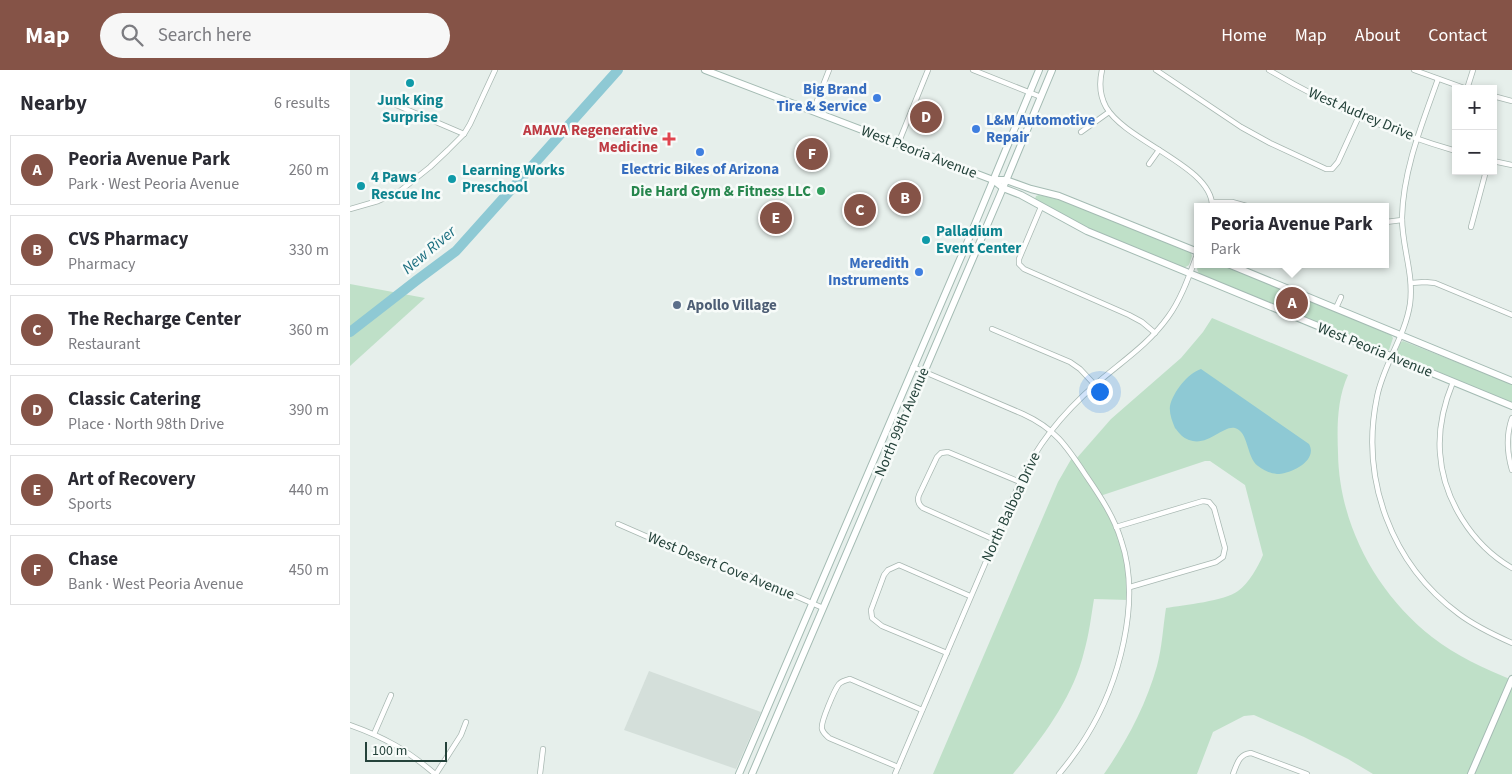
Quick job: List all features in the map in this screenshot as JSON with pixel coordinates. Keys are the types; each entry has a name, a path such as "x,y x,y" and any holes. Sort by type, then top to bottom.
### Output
{"main road":[{"name":"West Peoria Avenue","path":"706,70 993,180 1003,188 1087,231 1512,406"},
{"name":"North 99th Avenue","path":"740,772 1039,70"},
{"name":"North 99th Avenue","path":"750,774 795,674 1052,70"},
{"name":"West Peoria Avenue","path":"993,180 1006,180 1031,190 1075,201 1194,250"},
{"name":"West Peoria Avenue","path":"1238,268 1512,382"},
{"path":"946,291 956,296"},
{"path":"784,670 795,674"},
{"path":"1470,774 1512,679"}],"street":[{"path":"350,209 400,192 430,168 464,134 495,70"},
{"path":"813,111 829,70"},
{"path":"898,144 928,70"},
{"path":"973,70 1041,96"},
{"path":"1102,70 1100,90 1109,112 1119,122 1196,175 1208,188 1212,203"},
{"path":"1156,70 1241,127 1326,169 1332,169 1338,162 1359,116"},
{"name":"West Audrey Drive","path":"1269,70 1297,86 1359,116 1417,139 1452,150"},
{"path":"1414,70 1455,85"},
{"path":"1468,85 1473,70"},
{"path":"1438,79 1417,139 1406,182 1402,220 1411,283 1409,306 1376,397 1372,450 1377,488 1386,519 1406,559 1434,593 1460,615 1476,626 1512,643"},
{"path":"1497,97 1512,101"},
{"path":"394,104 464,134"},
{"path":"1081,132 1109,112"},
{"path":"1149,164 1159,150"},
{"path":"1497,162 1512,165"},
{"path":"1471,227 1485,175"},
{"path":"1222,203 1236,203"},
{"path":"1041,207 1019,259 1019,264 1024,269 1129,315 1142,322 1155,333"},
{"path":"1389,222 1402,220"},
{"name":"North Balboa Drive","path":"895,774 970,596 1033,455 1051,430 1095,385 1135,353 1155,333 1174,308 1194,263"},
{"path":"1411,283 1425,282 1435,284 1512,315"},
{"name":"West Peoria Avenue","path":"1336,308 1341,297"},
{"path":"992,329 1070,362 1080,369 1095,385"},
{"path":"913,367 1023,414 1051,430 1080,466 1116,527 1125,554 1130,587 1128,616 1116,670 1103,704 1087,736 1059,774"},
{"path":"1453,382 1441,420 1440,453 1446,486 1458,512 1470,531 1492,555 1512,568"},
{"path":"1512,418 1508,439 1512,470"},
{"path":"995,540 920,506 918,499 926,479 936,457 941,453 948,452 1020,482"},
{"path":"1116,527 1203,501 1209,502 1214,508 1225,548 1223,557 1216,562 1130,587"},
{"name":"West Desert Cove Avenue","path":"618,524 689,555 752,577 823,608"},
{"path":"947,653 876,623 870,614 877,592 888,570 899,565 970,596"},
{"path":"898,767 829,738 824,734 821,728 822,724 838,684 850,679 922,710"},
{"path":"374,734 391,696"},
{"path":"350,725 392,743 414,756 435,774 461,735 466,722"},
{"path":"540,774 543,749"},
{"path":"1233,774 1240,758 1247,753 1307,774"},
{"path":"740,772 750,774"}],"shaded area":[{"path":"649,671 761,712 736,769 624,730"}],"green space":[{"path":"1036,196 1057,199 1076,205 1186,250 1192,256 1189,265 1184,268 1089,229 1036,201"},
{"path":"1231,268 1391,335 1393,338 1389,350 1384,350 1199,274 1197,269"},
{"path":"350,284 425,298 350,366"},
{"path":"1212,318 1348,375 1340,403 1338,453 1345,506 1353,531 1364,555 1378,578 1394,600 1412,619 1432,637 1460,656 1512,680 1512,774 1373,774 1304,737 1254,715 1244,716 1213,732 1197,774 1104,774 1128,736 1153,680 1159,659 1166,608 1204,602 1238,591 1256,570 1263,555 1245,485 1210,461 1205,461 1100,496 1109,512 1125,554 1129,600 1094,599 1086,646 1072,685 1055,717 1013,774 933,774 1058,482 1073,456 1076,459 1111,419 1181,358"},
{"path":"1403,341 1512,384 1512,403 1400,357 1397,352 1400,343"}],"water":[{"path":"1201,369 1309,444 1310,455 1303,465 1285,473 1268,472 1254,462 1243,434 1235,428 1225,430 1203,441 1189,440 1183,437 1175,428 1170,414 1170,406 1174,395 1182,384 1191,374"}],"waterway":[{"name":"New River","path":"350,332 456,251 618,70"}],"place":[{"name":"Junk King Surprise","path":"410,83"},
{"name":"Big Brand Tire & Service","path":"877,98"},
{"name":"Classic Catering","path":"926,117"},
{"name":"L&M Automotive Repair","path":"976,129"},
{"name":"AMAVA Regenerative Medicine","path":"669,139"},
{"name":"Electric Bikes of Arizona","path":"700,152"},
{"name":"Chase","path":"812,154"},
{"name":"Learning Works Preschool","path":"452,179"},
{"name":"4 Paws Rescue Inc","path":"361,186"},
{"name":"Die Hard Gym & Fitness LLC","path":"821,191"},
{"name":"CVS Pharmacy","path":"905,198"},
{"name":"The Recharge Center","path":"860,210"},
{"name":"Art of Recovery","path":"776,218"},
{"name":"Palladium Event Center","path":"926,240"},
{"name":"Meredith Instruments","path":"919,272"},
{"name":"Peoria Avenue Park","path":"1292,303"},
{"name":"Apollo Village","path":"677,305"}]}
